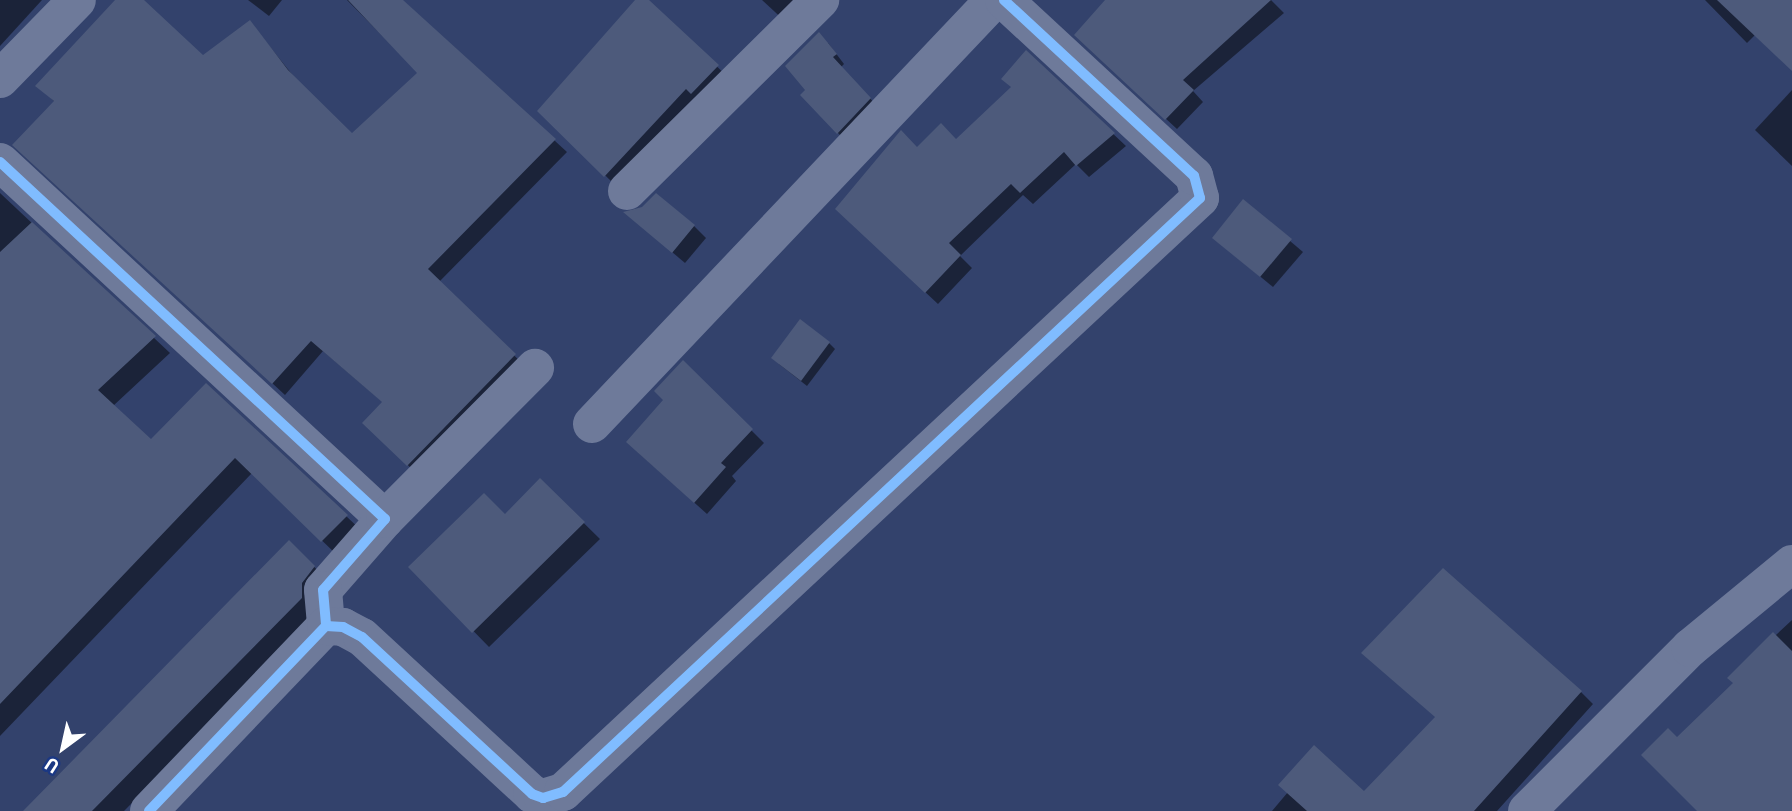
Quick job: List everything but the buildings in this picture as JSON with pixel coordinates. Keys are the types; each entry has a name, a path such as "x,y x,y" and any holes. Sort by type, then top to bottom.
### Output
{"street":[{"path":"0,79 77,0"},
{"path":"627,191 820,0"},
{"path":"592,424 994,0"},
{"path":"326,626 342,627 362,637 532,794 543,799 562,792 1200,198 1194,176 1004,0"},
{"path":"0,162 385,519"},
{"path":"149,811 326,626 323,590 385,519 535,368"},
{"path":"1527,811 1690,648 1792,564"}],"cycle path":[{"path":"149,811 326,626 343,627 362,637 532,794 543,798 563,792 1200,198 1194,176 1004,0"},
{"path":"0,162 385,519 323,590 326,626"}]}
